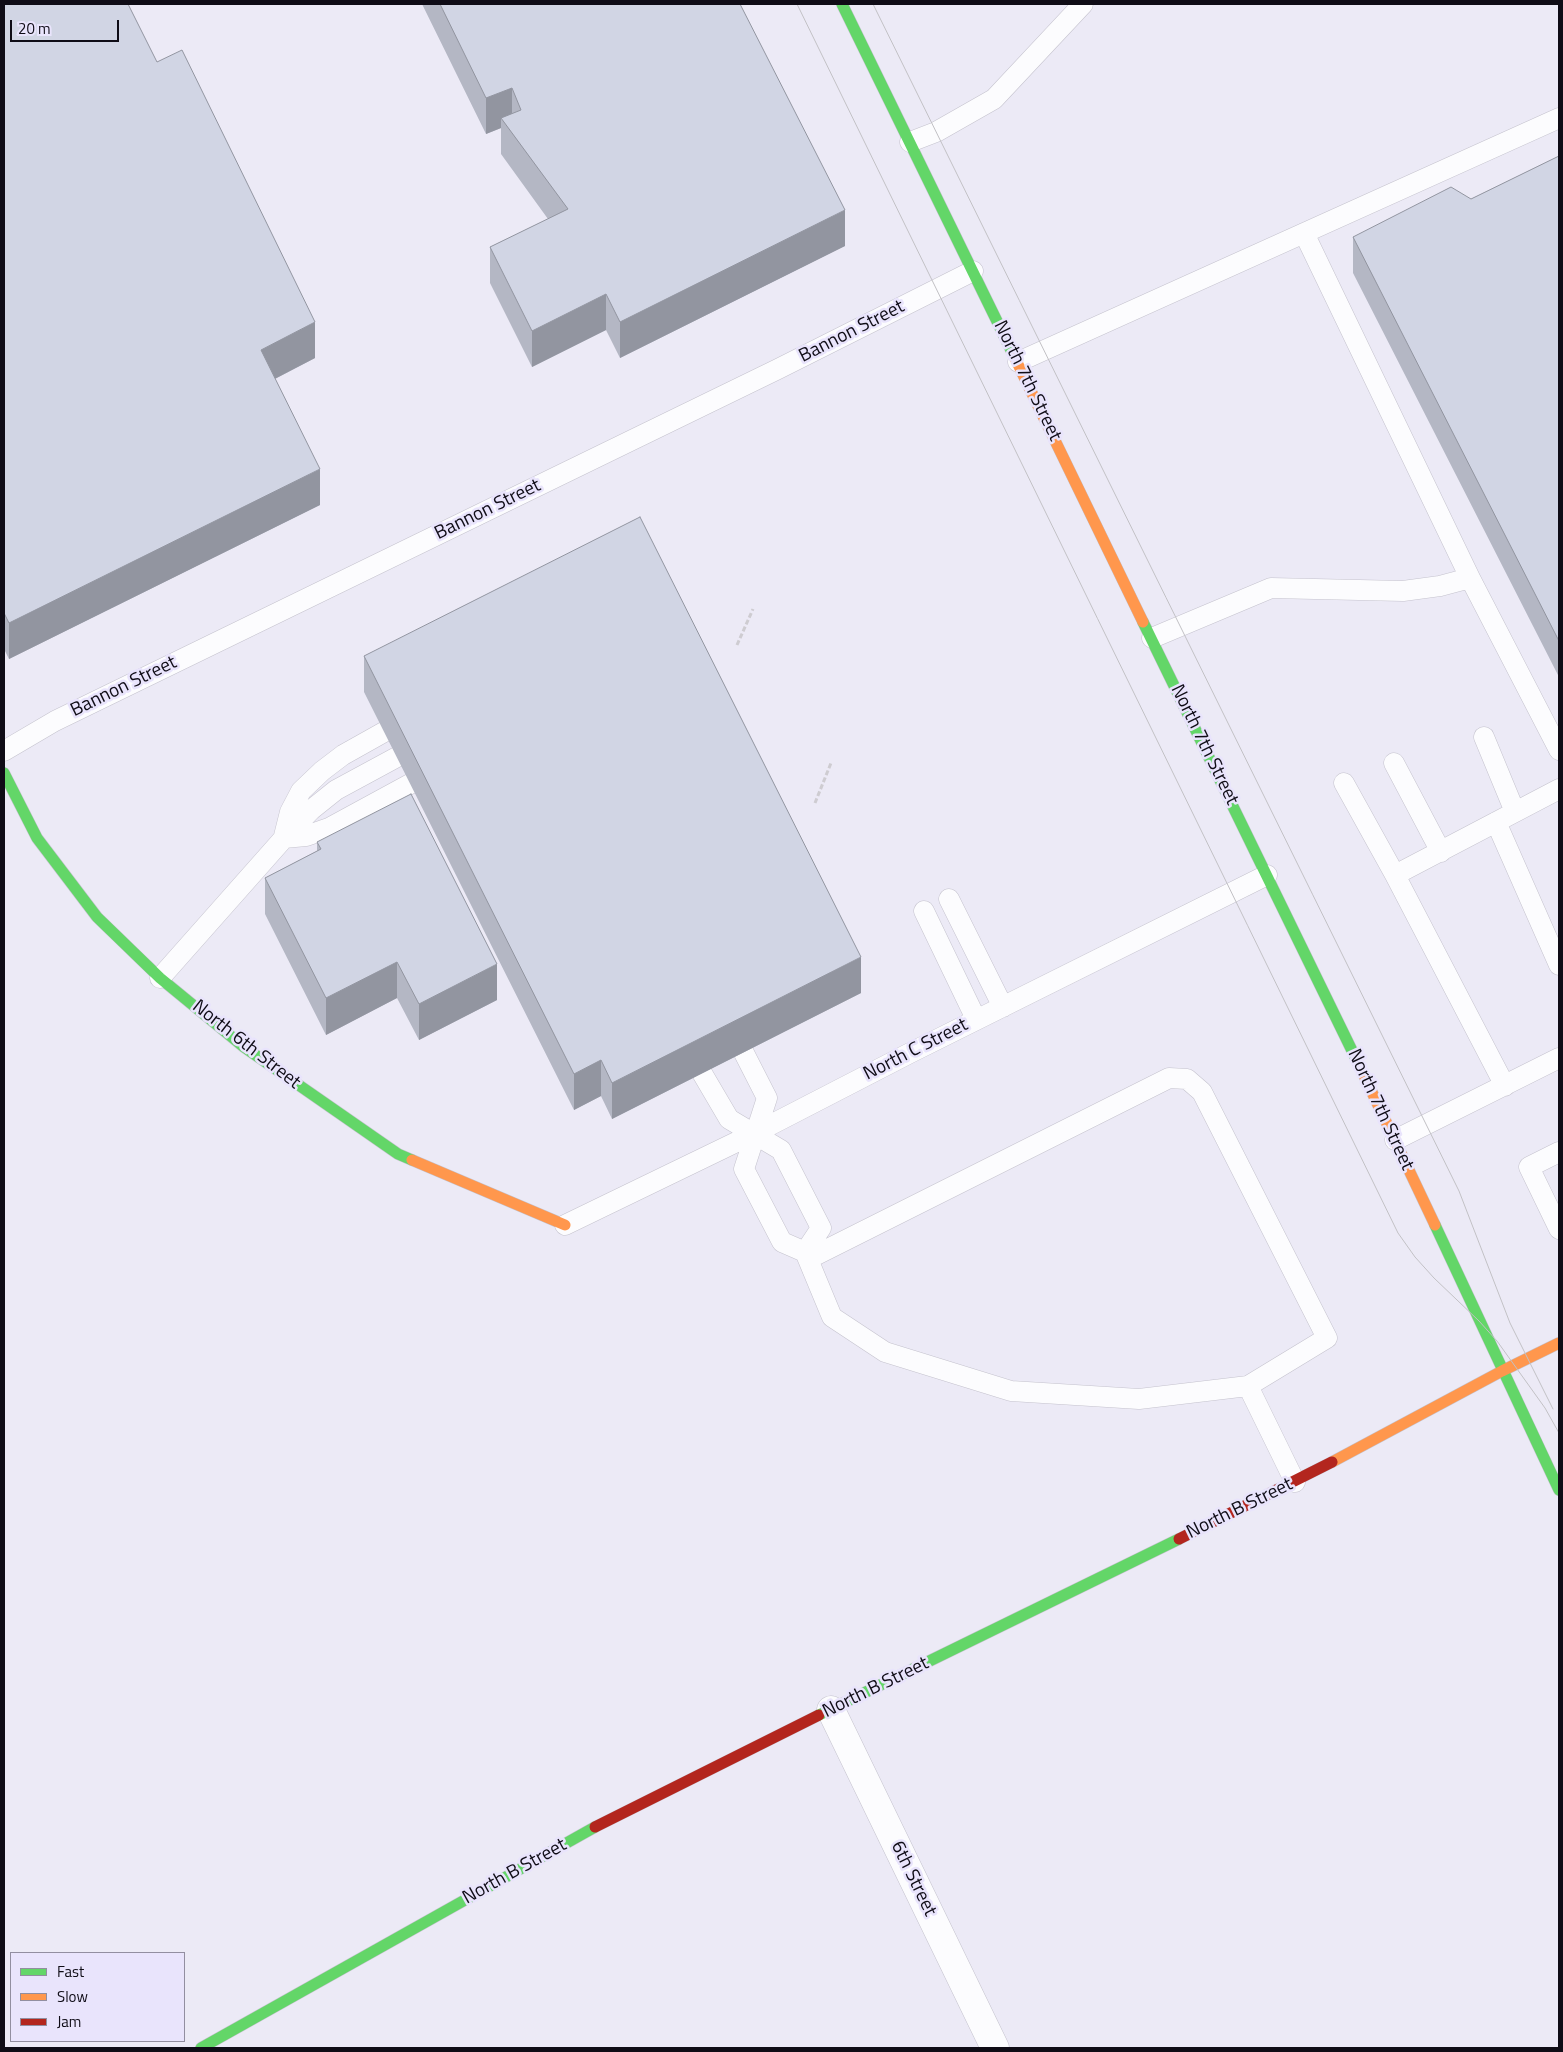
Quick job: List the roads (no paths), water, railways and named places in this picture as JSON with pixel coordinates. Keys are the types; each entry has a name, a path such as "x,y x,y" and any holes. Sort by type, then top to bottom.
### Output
{"street":[{"name":"North 7th Street","path":"842,4 1018,362 1395,1140 1502,1372 1559,1490"},
{"name":"North 6th Street","path":"4,773 37,838 98,917 160,978 244,1048 398,1154 565,1225"},
{"name":"North B Street","path":"201,2048 610,1818 1295,1482 1559,1343"},
{"name":"6th Street","path":"831,1710 995,2048"}],"lane":[{"path":"910,142 936,132 994,99 1082,4"},
{"path":"1018,362 1559,118"},
{"path":"1304,233 1470,578 1559,750"},
{"name":"Bannon Street","path":"4,751 55,721 778,369 973,271"},
{"path":"1152,638 1271,588 1403,591 1440,586 1470,578"},
{"path":"284,838 290,812 301,791 322,771 343,755 384,732"},
{"path":"1484,737 1515,812"},
{"path":"160,978 311,810 336,790 397,757"},
{"path":"1394,763 1440,852"},
{"path":"1344,783 1395,875 1505,1086"},
{"path":"284,838 306,836 329,828 410,784"},
{"path":"1395,875 1559,789"},
{"path":"1496,822 1559,965"},
{"name":"North C Street","path":"565,1225 755,1133 1003,1006 1267,875"},
{"path":"949,899 1003,1006"},
{"path":"924,911 976,1020"},
{"path":"744,1053 767,1098 744,1169 782,1242 807,1256 832,1317 885,1352 1011,1391 1139,1400 1248,1386 1327,1338 1202,1092 1187,1079 1169,1078 807,1256"},
{"path":"1395,1140 1559,1058"},
{"path":"702,1074 729,1119 781,1150 821,1228 807,1256"},
{"path":"1559,1152 1529,1167 1559,1229"},
{"path":"1248,1386 1295,1482"}],"tram line":[{"path":"797,4 1398,1233 1415,1257 1434,1278 1497,1341 1545,1408 1559,1433"},
{"path":"873,4 1459,1191 1510,1323 1553,1409"}]}
